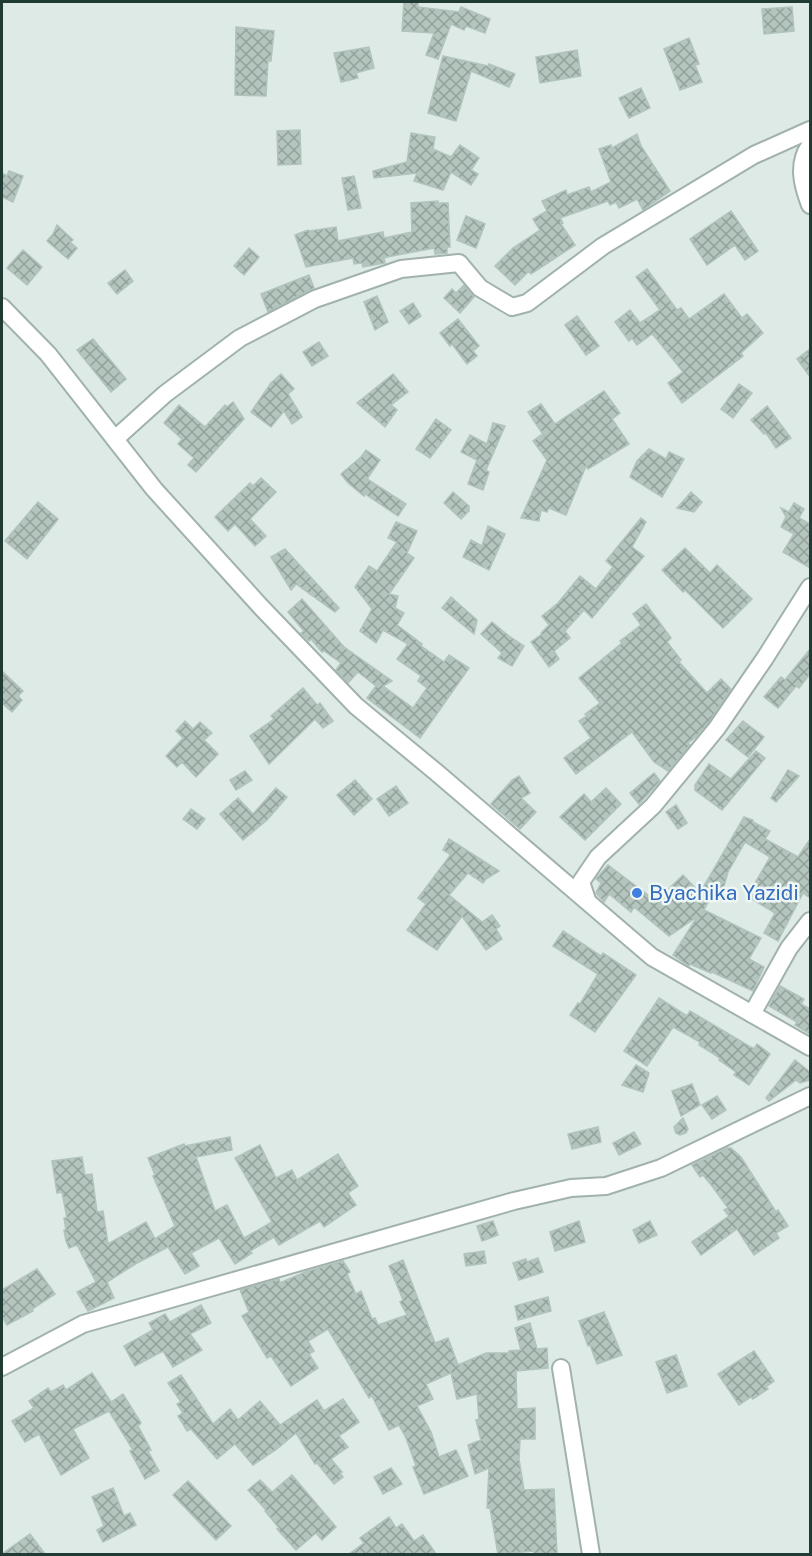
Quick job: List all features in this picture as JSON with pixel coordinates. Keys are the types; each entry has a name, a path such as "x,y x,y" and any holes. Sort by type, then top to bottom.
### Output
{"street":[{"path":"115,439 165,394 240,338 315,299 401,269 459,263 480,288 512,307 527,303 603,246 754,155 810,130"},
{"path":"810,145 804,154 801,171 810,205"},
{"path":"2,307 48,354 161,497 261,607 356,706 652,957 810,1047"},
{"path":"589,904 581,882 598,857 653,806 717,728 810,587"},
{"path":"752,1014 789,948 810,921"},
{"path":"2,1366 83,1324 514,1201 572,1188 606,1186 661,1168 810,1096"},
{"path":"561,1368 591,1554"}],"building":[{"path":"404,2 418,2 418,7 459,12 461,7 490,19 485,33 466,26 464,30 451,24 438,59 426,55 434,33 402,31"},
{"path":"792,7 794,31 764,34 762,9"},
{"path":"236,27 274,31 271,61 268,61 266,96 235,95"},
{"path":"689,38 699,64 695,65 702,82 680,90 664,49"},
{"path":"369,47 374,68 356,73 358,78 341,82 334,53"},
{"path":"577,50 581,76 540,83 536,57"},
{"path":"443,56 488,66 489,64 515,74 509,87 471,71 456,121 428,113"},
{"path":"641,88 650,108 629,118 619,98"},
{"path":"300,130 301,164 278,165 277,131"},
{"path":"411,133 435,137 433,149 451,157 460,145 479,158 471,170 478,174 471,185 451,172 443,190 414,181 417,173 374,178 373,171 407,162"},
{"path":"637,134 641,146 670,191 643,210 637,199 619,208 616,202 610,205 608,201 560,218 563,223 561,224 575,245 531,274 529,271 515,285 495,266 513,248 540,230 533,219 547,211 542,201 566,190 567,195 589,187 591,192 611,182 599,149 611,145 612,148"},
{"path":"9,171 23,176 13,202 2,197 2,173 7,176"},
{"path":"354,176 361,208 348,210 342,178"},
{"path":"438,201 437,203 448,203 450,247 447,247 447,253 435,254 434,248 387,257 384,258 385,263 363,267 362,263 354,264 353,258 306,267 295,235 308,230 336,227 338,241 383,232 384,238 412,232 411,203"},
{"path":"731,211 758,251 745,260 735,245 707,265 690,239"},
{"path":"466,216 485,224 476,248 457,240"},
{"path":"57,225 73,240 70,242 77,248 68,259 47,241"},
{"path":"249,248 259,257 244,275 234,266"},
{"path":"23,250 42,267 27,285 7,268"},
{"path":"647,269 677,310 681,308 689,319 724,294 742,318 747,314 763,333 741,353 743,356 682,403 668,383 683,372 655,337 652,334 637,345 632,338 629,341 615,322 630,310 640,323 660,310 636,277"},
{"path":"125,270 133,281 117,294 108,283"},
{"path":"309,275 314,288 268,312 261,294"},
{"path":"464,285 474,297 460,313 444,298 452,289 456,293"},
{"path":"377,296 388,322 375,330 364,302"},
{"path":"413,303 421,316 409,324 400,311"},
{"path":"577,316 599,346 586,355 565,325"},
{"path":"458,319 479,346 473,351 477,356 467,364 452,344 450,346 440,333"},
{"path":"93,339 126,379 111,392 77,350"},
{"path":"319,342 328,356 312,366 303,352"},
{"path":"810,349 810,377 797,359"},
{"path":"281,374 294,389 288,394 302,417 292,424 284,411 271,427 251,412 271,383"},
{"path":"393,374 408,392 391,405 397,410 385,427 357,403"},
{"path":"739,384 752,393 733,418 721,409"},
{"path":"604,391 620,413 612,419 629,444 588,469 586,466 566,515 549,508 547,512 541,510 539,521 521,518 547,460 533,441 541,435 544,436 528,412 541,404 555,424"},
{"path":"233,402 244,419 196,472 188,465 194,458 178,444 182,439 164,423 179,405 205,427 225,405 227,407"},
{"path":"767,406 791,438 776,448 766,433 764,434 751,420"},
{"path":"436,419 451,430 430,458 416,449"},
{"path":"493,423 505,426 486,470 489,472 483,490 468,484 477,460 461,452 470,435 487,444"},
{"path":"649,449 666,459 669,452 684,459 662,497 630,477 637,461"},
{"path":"366,450 380,460 367,479 406,504 398,516 365,494 364,496 341,474"},
{"path":"261,478 276,492 250,519 266,536 255,546 235,524 228,531 215,517 250,483 253,486"},
{"path":"453,492 469,506 469,511 461,519 444,503"},
{"path":"691,492 702,502 694,512 677,508"},
{"path":"38,502 58,519 27,559 5,541"},
{"path":"794,503 804,509 799,518 810,524 810,568 783,552 794,534 781,527 786,517 781,508 789,512"},
{"path":"641,518 646,522 632,547 644,556 592,618 584,610 565,631 570,638 554,651 559,659 549,667 531,642 549,625 542,616 558,603 580,576 596,589 613,567 606,561"},
{"path":"396,522 417,531 407,553 414,558 389,594 398,596 395,608 404,613 397,625 444,662 449,655 469,668 420,738 367,698 376,686 358,672 348,683 336,670 341,663 324,651 322,652 311,639 309,641 301,633 304,631 288,612 302,599 344,647 392,681 383,686 413,708 427,688 418,681 421,676 397,659 408,644 383,630 376,643 360,631 372,609 355,587 369,566 377,571 397,542 388,538"},
{"path":"488,526 505,534 489,570 463,557 471,540 482,546"},
{"path":"685,548 710,573 717,565 752,599 723,628 662,570"},
{"path":"285,549 339,608 335,612 296,584 291,590 271,557"},
{"path":"451,597 477,620 474,634 442,608"},
{"path":"646,604 671,638 667,642 681,660 679,662 707,693 721,679 731,689 709,722 688,743 690,745 668,771 654,762 632,732 576,774 564,758 591,738 579,721 600,703 579,678 641,625 633,614"},
{"path":"492,622 524,646 512,666 498,658 502,653 481,634"},
{"path":"810,649 810,674 799,688 796,686 778,708 764,697 781,677 785,680"},
{"path":"2,671 23,691 18,696 22,700 12,712 2,703"},
{"path":"303,688 317,705 320,703 333,721 323,728 315,719 269,764 250,736 274,719 271,716"},
{"path":"185,721 193,729 200,722 212,733 204,740 218,754 196,777 182,762 177,767 166,756 183,738 176,731"},
{"path":"743,721 764,737 748,757 726,740"},
{"path":"756,751 765,758 722,810 695,790 695,785 709,764 731,779"},
{"path":"788,770 799,776 776,802 771,798"},
{"path":"245,771 252,780 236,790 230,780"},
{"path":"654,773 660,781 639,804 630,793"},
{"path":"519,776 530,793 521,798 536,812 520,829 491,804 512,780"},
{"path":"355,780 372,799 354,815 337,795"},
{"path":"396,786 408,803 389,816 377,799"},
{"path":"276,788 287,797 267,820 243,840 220,814 238,798 253,814"},
{"path":"606,788 621,804 585,840 560,817 584,794 591,802"},
{"path":"676,805 687,823 678,829 666,812"},
{"path":"191,809 205,819 197,829 183,819"},
{"path":"744,817 770,831 765,839 798,857 810,839 810,898 803,893 778,941 764,933 775,913 750,898 754,891 751,890 770,857 745,842 728,872 722,893 714,891 704,910 761,938 749,959 764,967 753,991 712,972 690,964 689,966 673,955 697,917 669,936 634,907 631,912 609,894 604,902 596,893 601,883 596,879 608,865 656,901 683,875 700,893"},
{"path":"449,839 499,871 483,883 468,873 449,895 482,922 492,915 500,926 496,929 502,939 486,950 462,916 437,950 407,930 426,904 418,898 449,857 450,854 443,850"},
{"path":"563,931 601,956 603,953 636,975 595,1032 570,1015 578,1003 580,1004 598,974 553,946"},
{"path":"780,986 804,999 801,1004 810,1009 810,1034 795,1025 797,1022 769,1006"},
{"path":"659,998 687,1016 690,1011 754,1049 757,1044 770,1054 749,1085 734,1075 736,1072 719,1060 720,1058 699,1045 700,1042 673,1027 647,1066 624,1051"},
{"path":"795,1060 810,1072 810,1080 800,1083 796,1080 769,1101 766,1098"},
{"path":"636,1065 649,1073 643,1092 622,1085"},
{"path":"692,1084 700,1105 681,1116 672,1091"},
{"path":"717,1096 726,1110 712,1119 702,1105"},
{"path":"683,1118 688,1129 686,1133 680,1135 676,1133 674,1127"},
{"path":"598,1127 601,1142 572,1149 568,1134"},
{"path":"634,1132 641,1144 619,1155 613,1143"},
{"path":"230,1137 232,1150 196,1157 215,1211 227,1205 244,1238 272,1222 235,1158 260,1145 276,1178 292,1170 297,1180 338,1154 358,1186 348,1193 356,1205 324,1227 320,1221 279,1245 274,1237 250,1251 252,1253 235,1264 219,1238 191,1253 199,1266 185,1274 168,1247 107,1282 114,1298 88,1311 77,1292 96,1282 77,1245 69,1248 66,1241 64,1218 67,1218 62,1192 57,1193 52,1161 82,1157 85,1175 92,1174 97,1212 103,1211 108,1244 146,1222 155,1239 175,1226 153,1176 155,1175 148,1158 184,1144 185,1146"},
{"path":"731,1148 741,1157 776,1212 778,1210 788,1226 776,1233 779,1238 754,1255 737,1229 701,1255 692,1242 729,1216 724,1210 728,1208 703,1175 700,1177 692,1165"},
{"path":"493,1221 498,1235 482,1241 477,1226"},
{"path":"579,1221 585,1242 555,1251 550,1232"},
{"path":"650,1221 657,1235 639,1243 633,1230"},
{"path":"484,1251 486,1263 466,1266 464,1254"},
{"path":"538,1258 543,1272 519,1280 513,1263"},
{"path":"403,1260 435,1343 448,1338 458,1365 486,1353 509,1353 509,1351 521,1350 515,1328 530,1323 537,1349 547,1348 548,1368 516,1371 517,1409 535,1408 535,1439 520,1439 519,1459 524,1490 554,1489 557,1554 534,1554 534,1551 498,1554 490,1508 487,1508 489,1468 475,1474 468,1445 481,1440 476,1420 479,1419 477,1394 457,1399 451,1373 426,1384 433,1399 417,1406 431,1432 439,1457 456,1450 468,1476 424,1494 413,1467 416,1466 406,1438 399,1425 389,1430 372,1396 369,1398 328,1329 308,1341 314,1351 309,1354 318,1368 291,1386 271,1356 267,1358 242,1316 249,1312 240,1290 279,1279 280,1283 305,1272 343,1261 350,1272 347,1274 356,1294 361,1291 372,1319 375,1318 378,1325 407,1315 400,1302 403,1300 389,1266"},
{"path":"37,1269 55,1294 32,1309 33,1311 7,1325 2,1316 2,1290"},
{"path":"548,1297 551,1311 518,1320 515,1306"},
{"path":"201,1305 211,1323 190,1334 202,1350 173,1367 163,1351 135,1366 124,1346 153,1330 149,1323 165,1314 170,1322"},
{"path":"604,1312 622,1355 597,1364 579,1321"},
{"path":"754,1351 774,1381 766,1387 768,1389 739,1405 718,1374"},
{"path":"676,1355 687,1386 667,1393 656,1362"},
{"path":"92,1373 111,1402 123,1394 141,1423 138,1426 159,1471 145,1479 130,1451 133,1450 109,1411 73,1429 89,1458 61,1475 39,1434 25,1442 12,1421 34,1408 29,1401 48,1388 51,1392 63,1385 66,1390"},
{"path":"181,1375 213,1424 230,1409 238,1420 260,1401 280,1425 317,1400 324,1411 343,1399 359,1422 339,1436 348,1447 331,1459 342,1472 340,1473 343,1477 334,1484 317,1463 315,1464 296,1433 253,1465 235,1444 217,1459 191,1429 187,1431 178,1416 183,1413 177,1404 181,1402 168,1383"},
{"path":"391,1468 402,1484 383,1494 374,1477"},
{"path":"292,1475 336,1527 322,1540 316,1533 296,1550 248,1490 260,1480 272,1492"},
{"path":"188,1481 231,1526 216,1540 173,1495"},
{"path":"113,1488 124,1516 130,1513 136,1525 103,1542 97,1530 104,1526 92,1497"},
{"path":"389,1517 396,1528 402,1524 414,1541 423,1535 436,1554 349,1554 364,1543 360,1538"},
{"path":"30,1534 45,1554 2,1554"}],"place":[{"name":"Byachika Yazidi","path":"637,893"}]}
